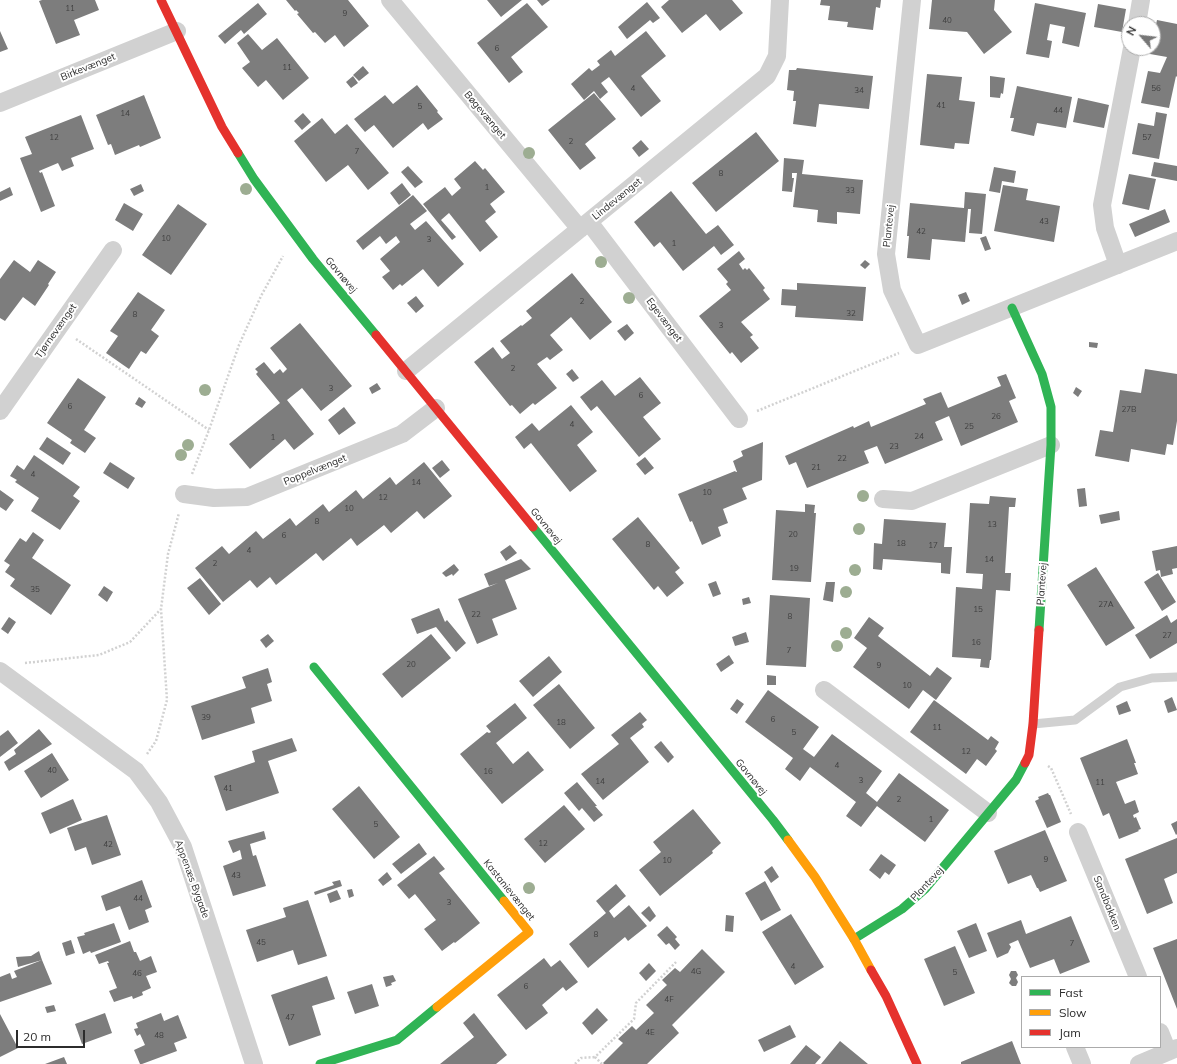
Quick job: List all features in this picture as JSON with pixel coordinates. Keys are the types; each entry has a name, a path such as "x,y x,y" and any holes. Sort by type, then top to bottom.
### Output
{"street":[{"name":"Gavnøvej","path":"161,0 222,127 254,179 313,259 773,820 815,877 854,939 886,996 917,1064"},
{"name":"Bøgevænget","path":"390,0 585,225"},
{"name":"Lindevænget","path":"406,371 768,76 777,56 780,0"},
{"name":"Plantevej","path":"912,0 886,254 892,290 918,345"},
{"path":"1138,16 1141,0"},
{"name":"Birkevænget","path":"0,103 177,31"},
{"path":"1118,265 1105,228 1102,205 1130,56"},
{"name":"Egevænget","path":"585,225 739,419"},
{"path":"918,345 1177,241"},
{"name":"Tjørnevænget","path":"0,411 113,250"},
{"name":"Plantevej","path":"854,939 902,909 925,889 1016,780 1029,755 1033,724 1051,445 1051,407 1042,374 1012,308"},
{"name":"Poppelvænget","path":"184,494 214,498 247,497 402,434 436,408"},
{"path":"883,499 912,501 1051,445"},
{"name":"Kastanievænget","path":"314,667 529,932 397,1040 320,1064"},
{"name":"Appenæs Bygade","path":"0,671 136,771 159,802 183,847 254,1064"},
{"path":"824,690 988,813"},
{"name":"Sandbakken","path":"1078,832 1135,976"},
{"path":"1139,1064 1173,1050 1161,1033"},
{"path":"1075,1048 1082,1064"}],"lane":[{"path":"1033,724 1075,720 1120,687 1152,678 1177,677"}],"path":[{"path":"59,327 209,430"},
{"path":"739,419 918,345"},
{"path":"23,663 99,655 130,642 161,609"},
{"path":"1029,755 1051,768 1078,832"},
{"path":"575,1064 581,1058 595,1057 634,1019 636,1003 676,962"},
{"path":"595,1057 602,1064"}],"building":[{"path":"95,0 99,10 74,20 80,35 56,44 39,1"},
{"path":"286,0 348,0 369,26 344,47 335,35 325,43 315,32 313,33 297,14 299,13 296,10 295,11"},
{"path":"487,0 522,0 501,17"},
{"path":"537,0 550,0 542,6"},
{"path":"669,0 732,0 743,13 720,31 706,14 682,33 661,7"},
{"path":"821,0 881,0 880,8 876,7 873,30 847,27 848,22 828,20 830,6 820,5"},
{"path":"932,0 995,0 994,10 1012,32 984,54 967,32 929,29"},
{"path":"647,2 660,18 653,23 650,20 627,39 618,27"},
{"path":"258,3 267,14 244,34 241,30 225,44 218,36"},
{"path":"527,3 548,27 511,57 523,72 509,83 477,43"},
{"path":"1035,3 1086,13 1079,47 1062,43 1065,27 1050,24 1047,40 1052,41 1049,58 1026,54"},
{"path":"1098,4 1126,9 1125,16 1121,16 1121,32 1094,27"},
{"path":"1161,21 1177,24 1177,77 1176,76 1169,108 1141,103 1148,71 1160,73 1167,57 1161,56"},
{"path":"0,31 8,49 0,52"},
{"path":"646,31 666,56 641,76 661,101 641,117 609,77 601,83 608,92 600,99 594,91 584,100 571,84 589,68 592,71 600,65 597,61 611,50 615,56"},
{"path":"248,34 262,50 277,38 309,78 283,100 266,80 258,87 242,68 250,62 237,43"},
{"path":"363,66 369,73 359,81 353,75"},
{"path":"797,68 873,76 869,109 819,104 816,127 793,124 796,101 793,101 794,91 787,90 789,70 796,70"},
{"path":"927,74 962,77 959,100 975,102 969,144 955,143 954,149 920,145"},
{"path":"353,76 358,83 351,88 346,82"},
{"path":"990,76 1005,78 1003,94 1001,93 1000,98 990,97"},
{"path":"417,85 443,119 428,130 423,123 393,148 374,125 365,132 354,119 385,95 393,104"},
{"path":"1017,86 1072,97 1066,128 1037,123 1034,136 1011,131 1014,118 1010,118"},
{"path":"594,93 616,119 585,144 596,158 580,170 548,130"},
{"path":"144,95 161,138 115,155 111,144 108,145 96,115"},
{"path":"1078,98 1109,105 1104,128 1073,122"},
{"path":"1156,112 1167,114 1159,159 1132,154 1138,123 1154,126"},
{"path":"303,113 311,122 302,130 294,121"},
{"path":"81,115 94,149 71,158 74,166 62,171 58,163 39,171 40,173 42,172 55,206 41,212 20,158 32,154 25,137"},
{"path":"322,118 335,134 347,124 389,173 368,190 348,165 326,182 294,141"},
{"path":"756,132 779,161 716,212 692,183"},
{"path":"641,140 649,149 639,157 632,148"},
{"path":"784,158 804,160 802,174 863,180 860,214 837,212 837,224 817,222 818,210 793,207 797,173 792,173 792,178 794,178 792,192 782,191"},
{"path":"475,161 483,170 485,168 505,192 490,204 496,212 485,221 498,237 480,252 449,213 441,220 456,237 452,240 423,204 445,187 452,196 461,188 454,179"},
{"path":"1154,162 1177,166 1177,181 1151,176"},
{"path":"408,166 423,182 415,188 401,172"},
{"path":"994,167 1016,171 1014,183 1002,181 1000,193 989,191"},
{"path":"1129,174 1156,179 1149,210 1122,204"},
{"path":"402,183 411,195 399,205 390,193"},
{"path":"141,184 144,191 134,196 130,189"},
{"path":"1003,185 1028,189 1026,200 1060,206 1054,242 994,231"},
{"path":"10,187 13,195 0,201 0,192"},
{"path":"671,191 706,234 718,225 734,245 721,255 714,246 683,271 660,242 654,247 634,222"},
{"path":"965,192 986,194 982,234 969,233 971,209 968,209 965,242 932,239 930,260 907,258 910,203 964,208"},
{"path":"413,195 427,211 410,224 415,230 426,221 464,264 438,287 423,269 402,286 400,284 393,290 382,277 390,271 380,259 400,242 396,236 386,244 380,236 363,250 356,241"},
{"path":"124,203 143,214 133,231 115,220"},
{"path":"178,204 207,224 171,275 142,255"},
{"path":"1165,209 1170,222 1135,237 1129,224"},
{"path":"986,236 991,249 985,251 980,238"},
{"path":"739,251 745,259 739,264 743,270 745,268 747,270 749,268 765,288 763,290 770,299 741,322 753,335 750,337 759,348 741,363 732,352 730,354 699,316 731,290 726,284 728,282 717,269"},
{"path":"14,260 30,272 38,260 56,272 35,306 23,297 5,321 0,318 0,279"},
{"path":"865,260 870,264 865,269 860,265"},
{"path":"572,273 612,322 590,340 571,317 550,335 563,350 550,360 547,357 537,364 557,388 535,405 533,403 520,414 512,405 510,406 474,362 493,347 502,359 510,353 500,341 532,318 526,311"},
{"path":"797,283 866,287 863,321 795,317 796,306 781,305 782,289 797,290"},
{"path":"138,292 165,310 151,330 159,336 146,354 141,351 129,369 106,353 118,336 110,331"},
{"path":"966,292 970,301 962,305 958,295"},
{"path":"416,296 424,306 416,313 407,303"},
{"path":"300,323 352,386 321,411 302,388 287,400 314,434 294,450 285,439 250,469 229,444 280,403 256,374 258,372 255,369 264,362 274,374 280,369 283,373 287,369 270,348"},
{"path":"627,324 634,333 625,341 617,331"},
{"path":"1089,342 1098,343 1097,348 1089,347"},
{"path":"572,369 579,378 573,382 566,374"},
{"path":"1145,369 1177,374 1177,421 1173,445 1167,444 1165,455 1131,449 1129,462 1095,456 1100,430 1113,432 1120,390 1141,393"},
{"path":"1006,374 1016,398 1009,401 1018,422 961,446 949,416 935,422 943,440 885,464 877,446 864,451 869,463 807,488 796,462 789,465 785,456 853,426 854,428 869,421 871,427 926,404 923,399 941,392 948,408 1001,386 997,377"},
{"path":"640,377 661,403 643,417 661,439 639,457 597,406 591,411 580,397 602,380 615,396"},
{"path":"78,378 106,397 84,430 96,438 85,453 70,443 72,440 47,423"},
{"path":"377,383 381,389 372,394 369,388"},
{"path":"1076,387 1082,391 1078,397 1073,393"},
{"path":"139,397 146,402 142,408 135,404"},
{"path":"571,405 593,432 577,445 597,471 570,492 531,443 524,449 515,437 532,423 539,431"},
{"path":"344,407 356,423 339,435 328,420"},
{"path":"47,437 71,453 63,465 39,449"},
{"path":"763,442 762,480 742,488 747,499 723,509 728,523 718,527 721,536 702,545 678,494 735,471 737,472 733,461 743,456 741,451"},
{"path":"34,455 80,487 73,496 80,501 60,530 31,511 39,498 15,482 17,480 10,476 17,465 24,470"},
{"path":"645,457 654,468 645,475 636,464"},
{"path":"442,460 450,470 440,478 432,468"},
{"path":"110,462 135,478 128,489 103,473"},
{"path":"424,462 452,496 424,519 417,511 391,533 384,525 357,546 351,538 323,561 316,553 276,585 270,577 257,588 250,580 223,602 195,568 222,546 229,554 256,531 263,539 290,518 296,526 323,504 329,512 356,490 363,499 390,477 396,485"},
{"path":"1085,488 1087,506 1079,507 1077,489"},
{"path":"0,490 14,500 6,511 0,507"},
{"path":"990,496 1016,498 1015,507 1009,507 1005,573 1011,573 1010,591 996,590 991,660 989,668 980,667 981,659 952,657 956,587 982,589 983,574 966,573 970,503 989,504"},
{"path":"805,504 815,505 814,513 816,513 811,582 772,580 776,510 805,512"},
{"path":"1119,511 1120,520 1101,524 1099,515"},
{"path":"638,517 680,568 675,572 684,583 667,597 658,586 654,590 612,539"},
{"path":"884,519 946,523 944,547 952,547 950,574 941,573 941,563 883,559 882,570 873,569 874,543 882,544"},
{"path":"33,532 44,540 32,558 71,585 51,615 10,586 15,579 5,572 10,565 4,561 20,538 26,542"},
{"path":"510,545 517,553 506,561 500,552"},
{"path":"1177,546 1177,568 1172,569 1173,574 1161,577 1160,570 1156,571 1152,551"},
{"path":"521,559 531,569 505,580 517,609 492,619 498,635 477,644 458,599 498,583 489,586 484,574"},
{"path":"454,564 459,570 453,576 452,574 446,577 442,573"},
{"path":"1096,567 1135,628 1106,646 1067,585"},
{"path":"1158,573 1176,602 1162,611 1144,582"},
{"path":"200,578 221,604 209,615 187,588"},
{"path":"716,581 721,594 713,597 708,584"},
{"path":"826,582 835,582 833,602 823,600"},
{"path":"104,586 113,592 107,602 98,595"},
{"path":"770,595 810,598 806,667 766,665"},
{"path":"749,597 751,603 743,605 742,599"},
{"path":"439,608 445,622 447,620 466,643 456,652 436,627 417,634 411,619"},
{"path":"1167,615 1171,623 1177,619 1177,643 1150,659 1135,635"},
{"path":"9,617 16,622 8,634 1,629"},
{"path":"869,617 884,628 878,636 930,676 937,667 952,678 936,700 923,690 909,709 853,667 867,648 854,638"},
{"path":"746,632 749,642 735,646 732,637"},
{"path":"268,634 274,641 266,648 260,640"},
{"path":"431,634 451,658 402,698 382,674"},
{"path":"729,655 734,663 721,672 716,664"},
{"path":"549,656 562,672 533,697 519,681"},
{"path":"268,668 272,682 267,684 272,701 251,708 255,723 202,740 191,706 246,688 242,677"},
{"path":"767,675 776,676 776,685 767,685"},
{"path":"559,684 595,728 570,749 533,705"},
{"path":"768,690 819,727 803,749 814,757 832,734 882,771 866,793 877,802 899,773 949,810 925,842 877,806 861,827 846,816 856,802 810,767 800,781 785,769 793,758 745,722"},
{"path":"1172,697 1177,710 1168,713 1164,701"},
{"path":"737,699 744,704 737,714 730,709"},
{"path":"934,700 988,740 991,736 999,742 995,749 997,751 986,766 977,759 966,774 910,732"},
{"path":"1127,701 1131,711 1119,715 1116,706"},
{"path":"515,703 527,718 496,743 513,764 528,751 544,770 502,804 460,754 487,732 491,732 486,726"},
{"path":"640,712 647,720 642,724 644,727 630,738 649,762 603,800 581,774 619,744 611,735"},
{"path":"39,729 52,744 9,771 4,762 16,754 14,750"},
{"path":"8,730 18,743 0,757 0,736"},
{"path":"292,738 297,751 268,761 279,793 226,811 214,776 255,762 252,751"},
{"path":"1127,739 1136,763 1134,763 1138,774 1116,782 1125,804 1135,800 1139,812 1133,815 1134,818 1136,817 1141,829 1119,839 1109,813 1103,816 1080,758"},
{"path":"661,741 674,757 668,763 654,747"},
{"path":"52,753 69,780 41,798 24,771"},
{"path":"577,782 603,815 594,822 582,808 579,811 564,793"},
{"path":"359,786 400,837 374,859 332,809"},
{"path":"1048,793 1061,822 1047,828 1035,801 1039,799 1038,797"},
{"path":"73,799 82,820 50,834 41,813"},
{"path":"564,805 585,829 545,863 524,839"},
{"path":"693,809 721,843 712,851 713,853 660,896 639,870 661,852 653,842"},
{"path":"107,815 121,855 92,865 86,847 75,851 67,828"},
{"path":"1177,821 1177,834 1176,835 1171,824"},
{"path":"1045,830 1067,881 1040,892 1031,875 1008,884 994,851"},
{"path":"264,831 266,839 250,844 253,856 256,855 266,886 233,896 223,866 242,859 240,850 233,853 228,841"},
{"path":"1177,838 1177,873 1164,879 1173,903 1147,914 1125,859"},
{"path":"419,843 427,854 401,874 392,864"},
{"path":"881,854 896,865 889,875 885,872 880,879 869,870"},
{"path":"434,856 445,869 439,873 480,923 455,943 454,942 442,951 424,929 436,920 415,894 409,899 397,885"},
{"path":"772,866 779,877 771,883 764,872"},
{"path":"387,872 392,879 383,886 378,880"},
{"path":"142,880 152,907 145,910 149,922 129,930 120,906 106,911 101,896"},
{"path":"340,880 342,886 315,895 314,892 334,885 332,882"},
{"path":"765,881 781,910 761,921 745,893"},
{"path":"616,884 626,896 609,911 614,918 629,905 647,926 628,941 625,937 588,968 569,944 606,913 596,901"},
{"path":"352,889 354,896 349,898 347,890"},
{"path":"337,890 341,899 330,903 327,894"},
{"path":"308,900 327,956 298,965 293,950 257,962 246,930 286,917 283,908"},
{"path":"649,906 656,916 650,922 641,913"},
{"path":"791,914 824,967 795,985 762,932"},
{"path":"726,915 734,916 733,932 725,931"},
{"path":"1071,916 1090,962 1060,974 1054,959 1030,968 1018,940 1009,944 1011,947 1008,953 997,958 987,933 1021,920 1026,934"},
{"path":"114,923 121,942 91,953 90,951 83,954 77,937 85,935 84,933"},
{"path":"976,923 987,951 969,958 957,931"},
{"path":"667,926 677,937 675,939 680,945 675,950 669,943 666,945 657,935"},
{"path":"1177,939 1177,1009 1153,948"},
{"path":"71,940 75,953 66,956 62,943"},
{"path":"130,941 134,952 136,952 140,961 151,956 157,972 146,976 151,988 142,992 143,995 133,999 132,996 114,1002 109,991 117,988 107,963 109,963 108,961 99,964 95,955"},
{"path":"955,946 975,993 944,1006 924,959"},
{"path":"702,949 725,972 672,1025 679,1033 647,1064 604,1064 603,1063 623,1043 618,1039 632,1026 636,1030 654,1013 646,1005 667,985 662,980 675,968 680,972"},
{"path":"39,951 42,960 18,967 16,957 31,956"},
{"path":"544,958 551,967 560,960 578,982 566,991 563,987 542,1005 548,1013 526,1030 497,995"},
{"path":"42,960 52,984 0,1002 0,977 10,973 12,979 17,977 14,971"},
{"path":"649,963 656,971 646,981 639,973"},
{"path":"1011,971 1016,971 1018,975 1016,978 1018,982 1016,986 1012,986 1009,983 1011,979 1009,975"},
{"path":"393,975 396,981 391,983 392,985 386,987 383,977"},
{"path":"327,976 335,999 312,1006 321,1035 289,1046 271,995"},
{"path":"372,984 379,1006 355,1014 347,992"},
{"path":"54,1005 56,1011 47,1013 45,1007"},
{"path":"597,1008 608,1020 592,1035 582,1023"},
{"path":"105,1013 112,1033 82,1044 75,1024"},
{"path":"161,1013 164,1021 178,1015 187,1038 174,1043 177,1051 140,1064 134,1050 145,1045 140,1034 137,1036 134,1029 138,1028 136,1023"},
{"path":"474,1013 507,1055 496,1064 440,1064 474,1037 463,1023"},
{"path":"0,1014 18,1048 0,1057"},
{"path":"790,1025 796,1037 764,1052 758,1040"},
{"path":"840,1041 868,1064 821,1064"},
{"path":"1012,1041 1021,1064 961,1064 961,1062"},
{"path":"806,1045 821,1057 815,1064 790,1064"},
{"path":"64,1057 67,1064 45,1064"}],"traffic: fast":[{"path":"238,153 254,179 313,259 376,335"},
{"path":"1012,308 1042,374 1051,407 1051,445 1039,630"},
{"path":"533,527 788,840"},
{"path":"314,667 504,901"},
{"path":"854,939 902,909 925,889 1016,780 1025,763"},
{"path":"320,1064 397,1040 437,1007"}],"traffic: slow":[{"path":"788,840 815,877 854,939 871,970"},
{"path":"437,1007 529,932 504,901"}],"traffic: jam":[{"path":"161,0 222,127 238,153"},
{"path":"376,335 533,527"},
{"path":"1025,763 1029,755 1033,724 1039,630"},
{"path":"871,970 886,996 917,1064"}]}
